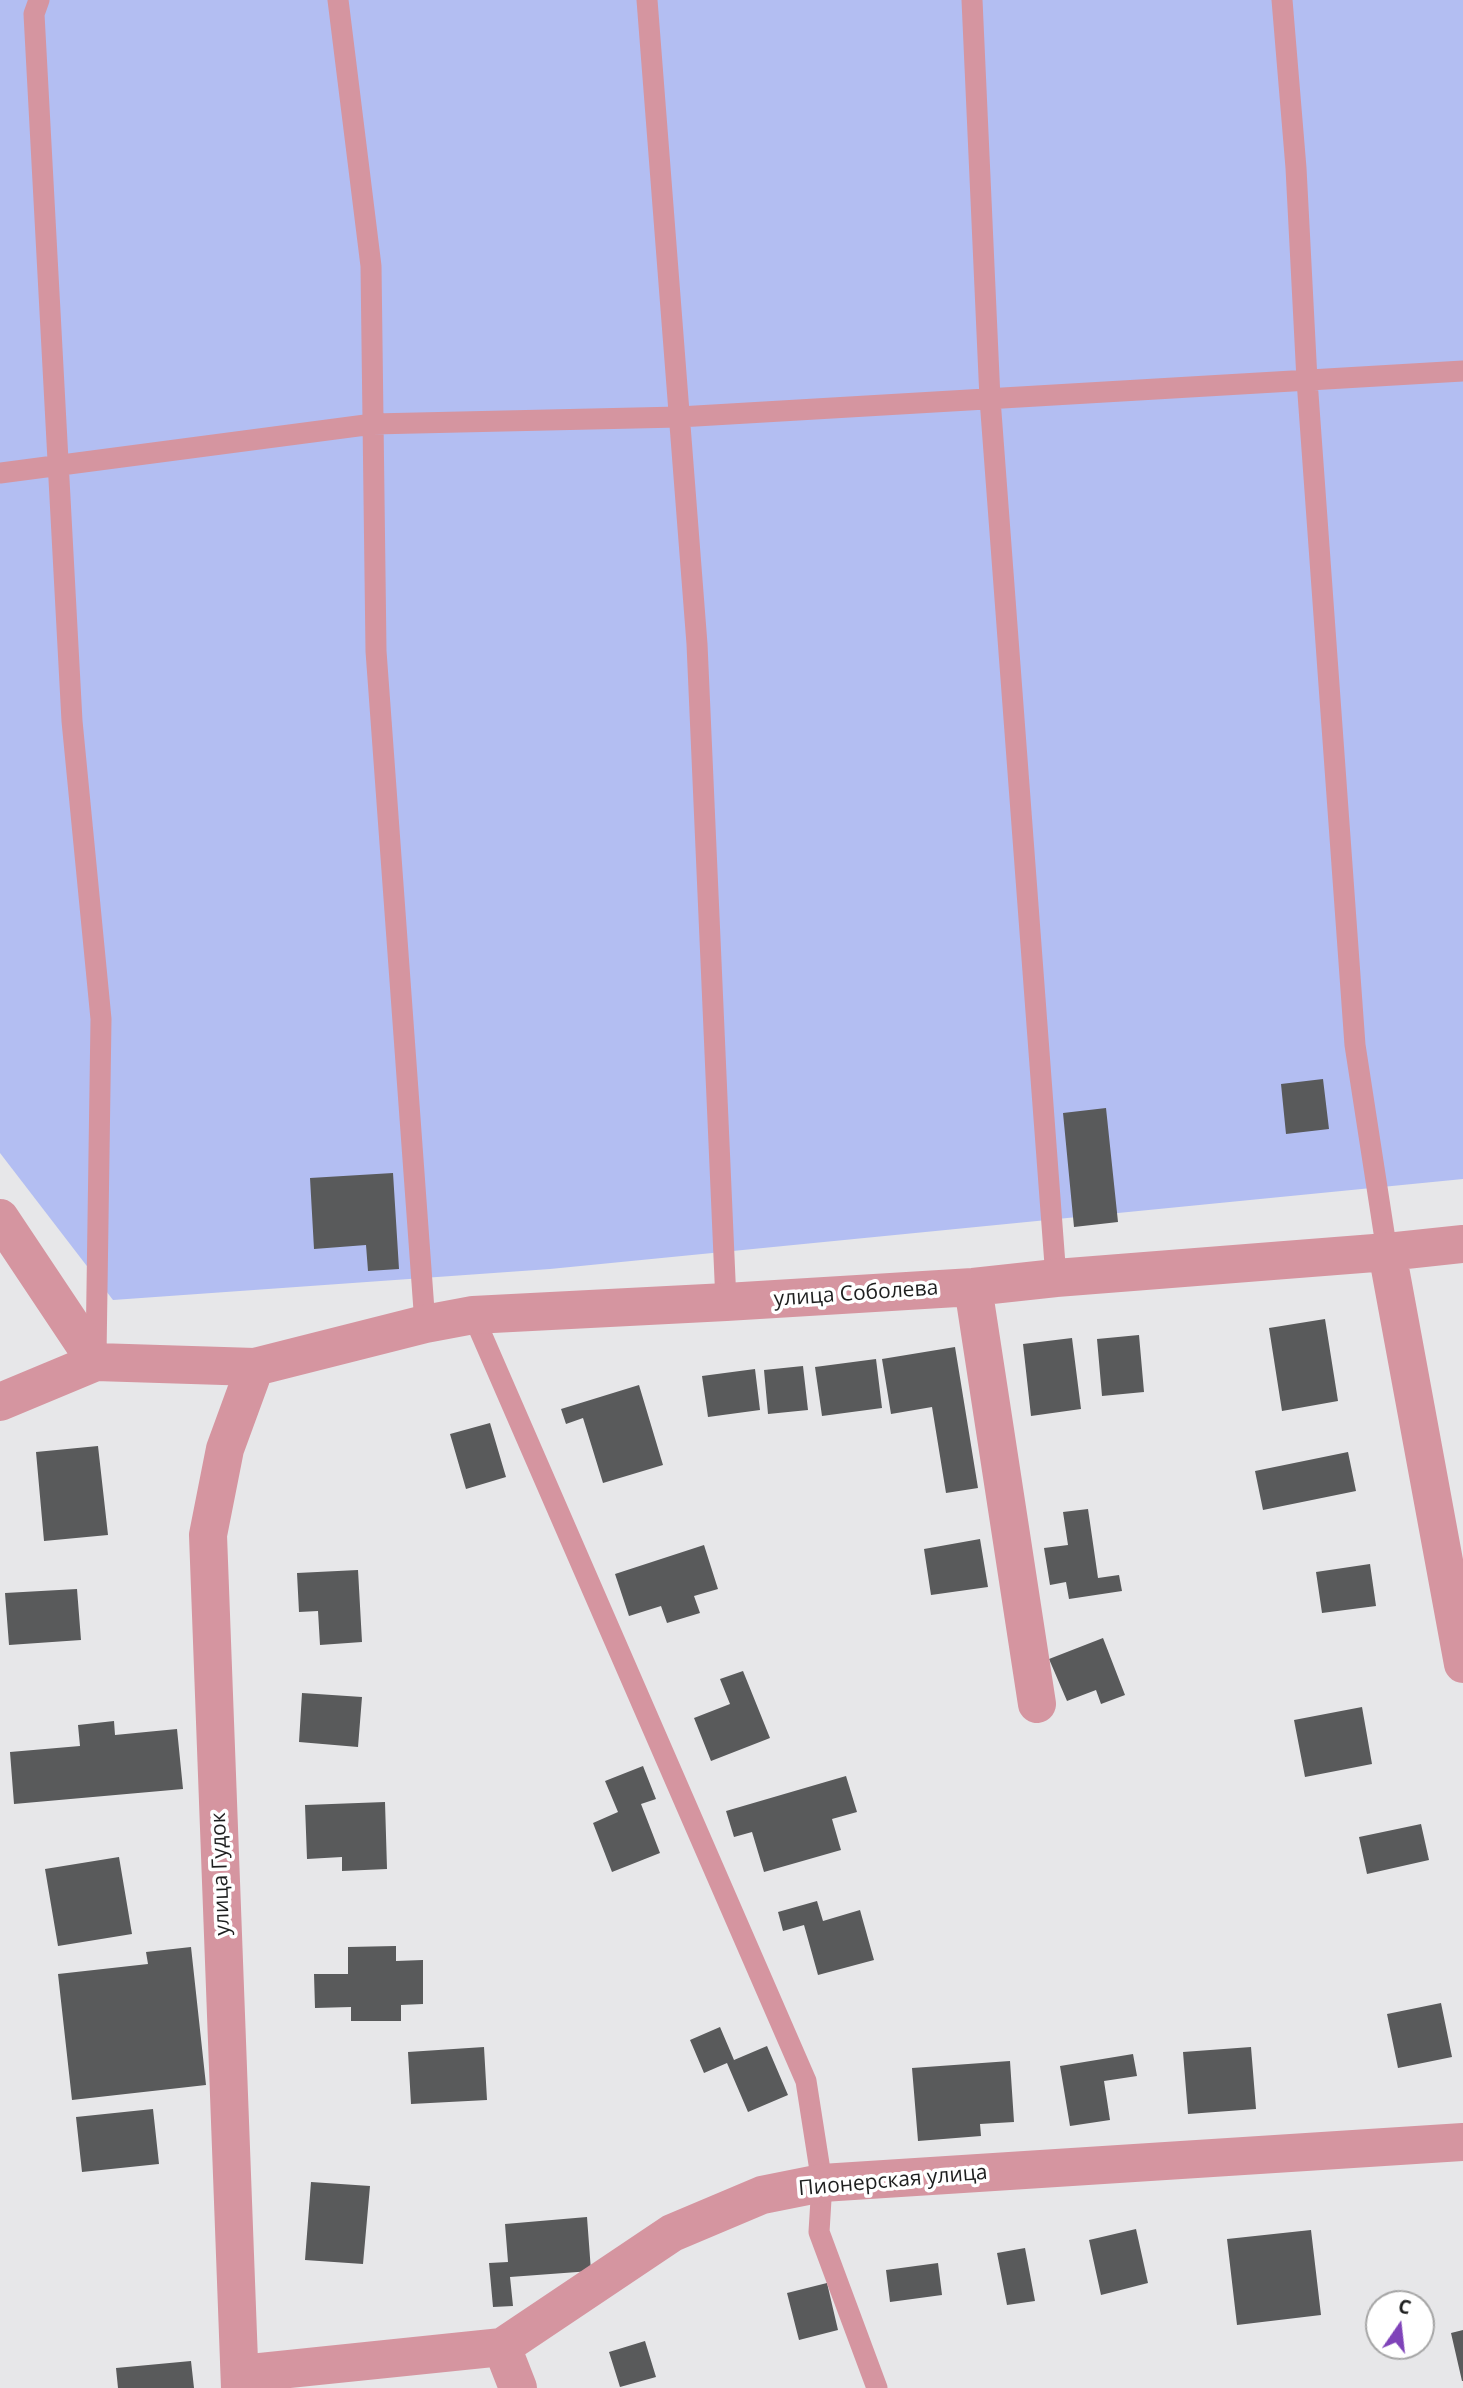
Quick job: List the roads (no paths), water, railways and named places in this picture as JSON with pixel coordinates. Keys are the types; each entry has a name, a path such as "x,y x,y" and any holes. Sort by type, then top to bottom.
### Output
{"street":[{"path":"0,1218 96,1362 0,1402"},
{"name":"улица Соболева","path":"96,1362 255,1367 425,1324 473,1315 974,1287 1463,1244"},
{"path":"1387,1252 1463,1664"},
{"path":"974,1287 1037,1704"},
{"name":"улица Гудок","path":"241,2381 208,1535 225,1449 255,1367"},
{"name":"Пионерская улица","path":"241,2381 502,2347 672,2233 762,2195 822,2183 1463,2143"},
{"path":"502,2347 517,2388"}],"lane":[{"path":"39,0 34,14 72,721 102,1020 96,1362"},
{"path":"338,0 371,266 376,651 425,1324"},
{"path":"647,0 696,644 726,1302"},
{"path":"972,0 990,399 1056,1278"},
{"path":"1282,0 1296,168 1307,380 1355,1045 1387,1252"},
{"path":"0,472 373,424 679,416 1463,371"},
{"path":"473,1315 806,2081 822,2183 819,2232 877,2388"}]}
